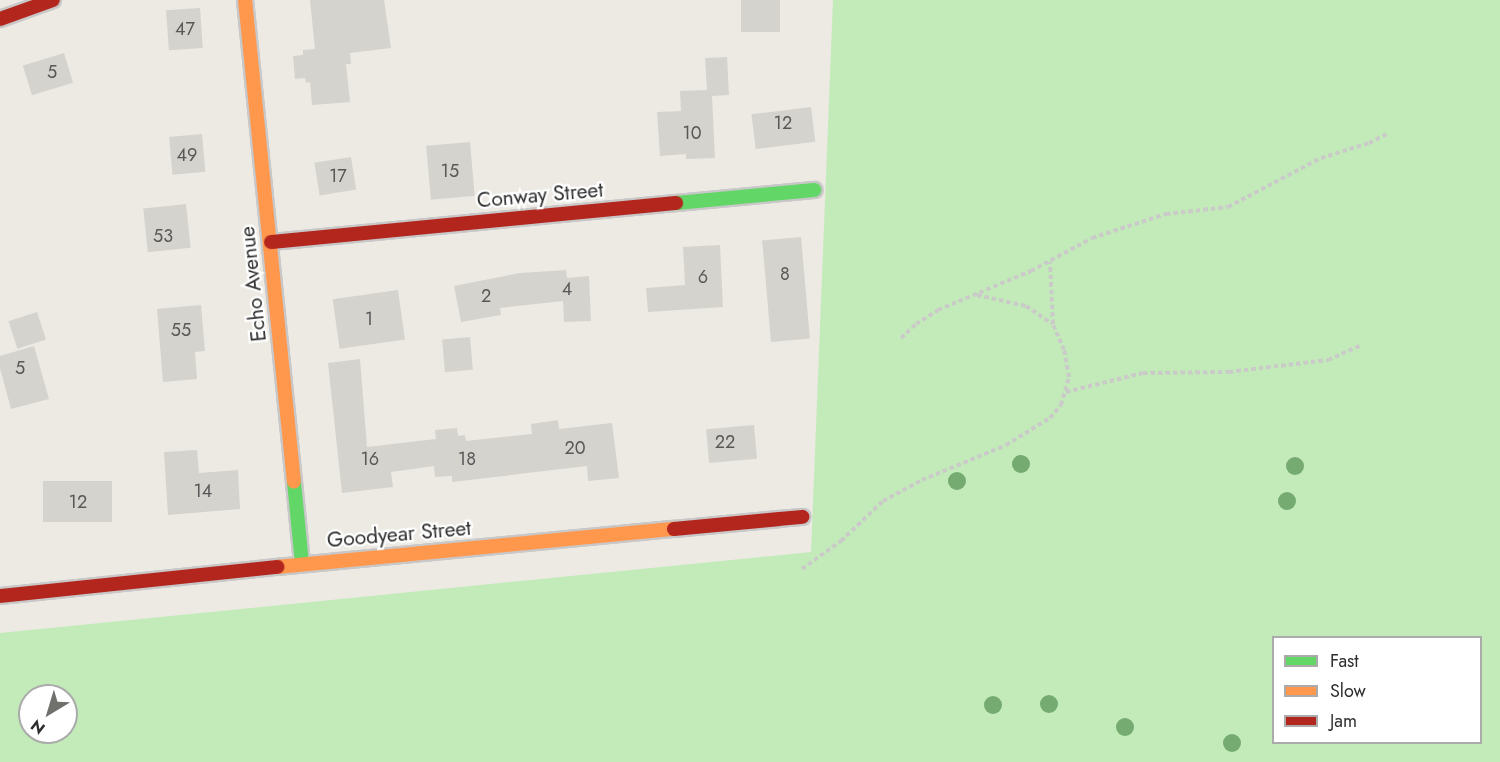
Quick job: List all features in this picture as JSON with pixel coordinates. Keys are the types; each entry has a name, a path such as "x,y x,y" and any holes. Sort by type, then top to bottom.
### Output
{"street":[{"path":"0,19 53,0"},
{"name":"Echo Avenue","path":"245,0 302,564"},
{"name":"Conway Street","path":"271,242 814,190"},
{"name":"Goodyear Street","path":"0,596 302,564 802,517"}],"path":[{"path":"901,338 916,324 938,310 1050,262 1092,238 1151,217 1228,207 1321,158 1369,143 1387,134"},
{"path":"802,569 841,541 856,524 884,501 906,487 990,453 1038,429 1061,405 1066,392 1067,360 1053,324 1050,262"},
{"path":"977,295 1026,306 1053,324"},
{"path":"1066,392 1143,374 1229,372 1328,360 1362,345"}],"green space":[{"path":"833,0 1500,0 1500,762 0,762 0,633 811,552"}],"building":[{"path":"310,0 384,0 391,48 350,53 351,64 346,64 350,102 312,105 310,82 306,83 305,78 295,79 293,56 303,55 303,50 315,49"},
{"path":"741,0 780,0 780,32 741,32"},
{"path":"200,8 203,48 169,50 166,10"},
{"path":"64,53 73,83 32,95 23,66"},
{"path":"727,57 729,95 712,96 715,158 686,159 686,154 660,156 657,112 681,111 680,91 707,90 705,58"},
{"path":"811,107 815,142 756,149 751,114"},
{"path":"202,134 205,172 172,175 169,137"},
{"path":"470,142 475,196 431,200 426,146"},
{"path":"351,157 356,190 320,195 314,163"},
{"path":"186,204 191,248 148,252 143,208"},
{"path":"801,237 810,339 771,342 762,240"},
{"path":"720,245 723,307 648,312 646,288 685,285 683,247"},
{"path":"566,270 567,278 589,276 591,321 564,322 563,301 500,308 501,315 461,322 454,286 520,273"},
{"path":"398,290 405,340 340,349 333,299"},
{"path":"201,305 205,351 195,352 197,379 163,382 157,309"},
{"path":"37,312 46,340 17,349 8,321"},
{"path":"470,337 473,370 445,372 442,339"},
{"path":"34,346 49,399 11,409 0,368 0,356"},
{"path":"360,359 367,447 436,439 435,430 457,428 458,436 465,435 466,441 532,434 531,424 558,420 559,429 612,423 619,478 588,481 587,466 452,482 452,476 435,477 434,466 391,472 393,487 342,493 328,363"},
{"path":"754,425 757,459 709,463 706,429"},
{"path":"197,450 199,473 238,470 240,509 168,515 164,452"},
{"path":"43,481 112,481 112,522 43,522"}],"traffic: fast":[{"path":"676,203 814,190"},
{"path":"294,482 302,564"}],"traffic: slow":[{"path":"245,0 294,482"},
{"path":"277,567 674,529"}],"traffic: jam":[{"path":"0,19 53,0"},
{"path":"271,242 676,203"},
{"path":"674,529 802,517"},
{"path":"0,596 277,567"}]}
